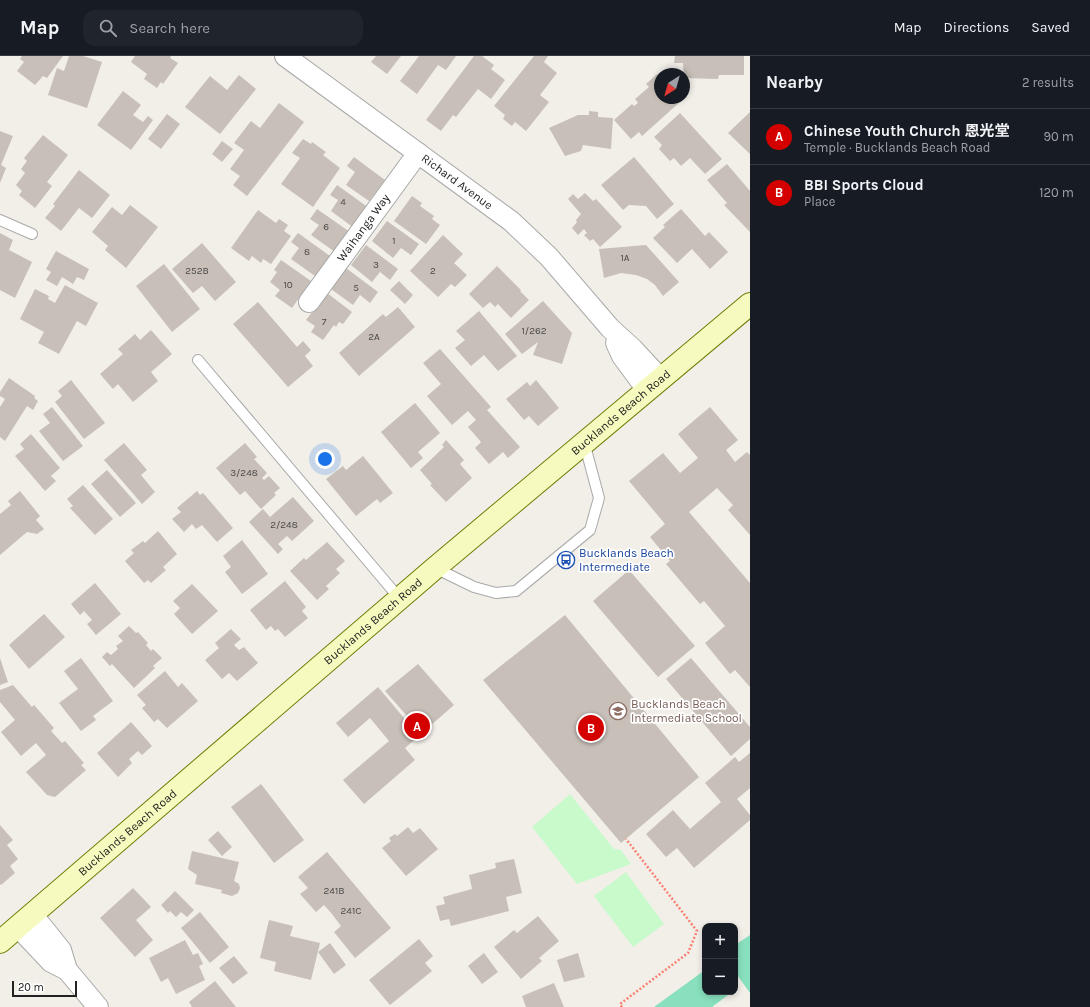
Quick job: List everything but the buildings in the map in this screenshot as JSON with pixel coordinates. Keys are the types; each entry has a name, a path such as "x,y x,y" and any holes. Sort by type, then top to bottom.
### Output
{"main road":[{"name":"Bucklands Beach Road","path":"0,942 435,568 750,304"}],"street":[{"name":"Richard Avenue","path":"285,56 511,221 549,257 610,328 633,349 653,384"},
{"name":"Waihanga Way","path":"309,302 418,153"},
{"path":"25,921 51,962 67,970 98,1007"}],"lane":[{"path":"0,220 32,234"},
{"path":"198,360 400,599"},
{"path":"435,568 474,587 496,594 516,591 590,530 599,498 584,442"}],"path":[{"path":"622,1007 620,1004 688,953 697,931 626,839"}],"green space":[{"path":"570,794 614,849 621,850 631,864 577,884 532,827"},
{"path":"626,872 664,924 633,947 594,896"},
{"path":"750,935 750,993 738,976 738,943"},
{"path":"702,972 702,995 728,995 712,1007 654,1007"}],"place":[{"name":"Bucklands Beach Intermediate","path":"566,560"},
{"name":"Bucklands Beach Intermediate School","path":"618,711"},
{"name":"Chinese Youth Church 恩光堂","path":"417,726"},
{"name":"BBI Sports Cloud","path":"591,728"}]}
